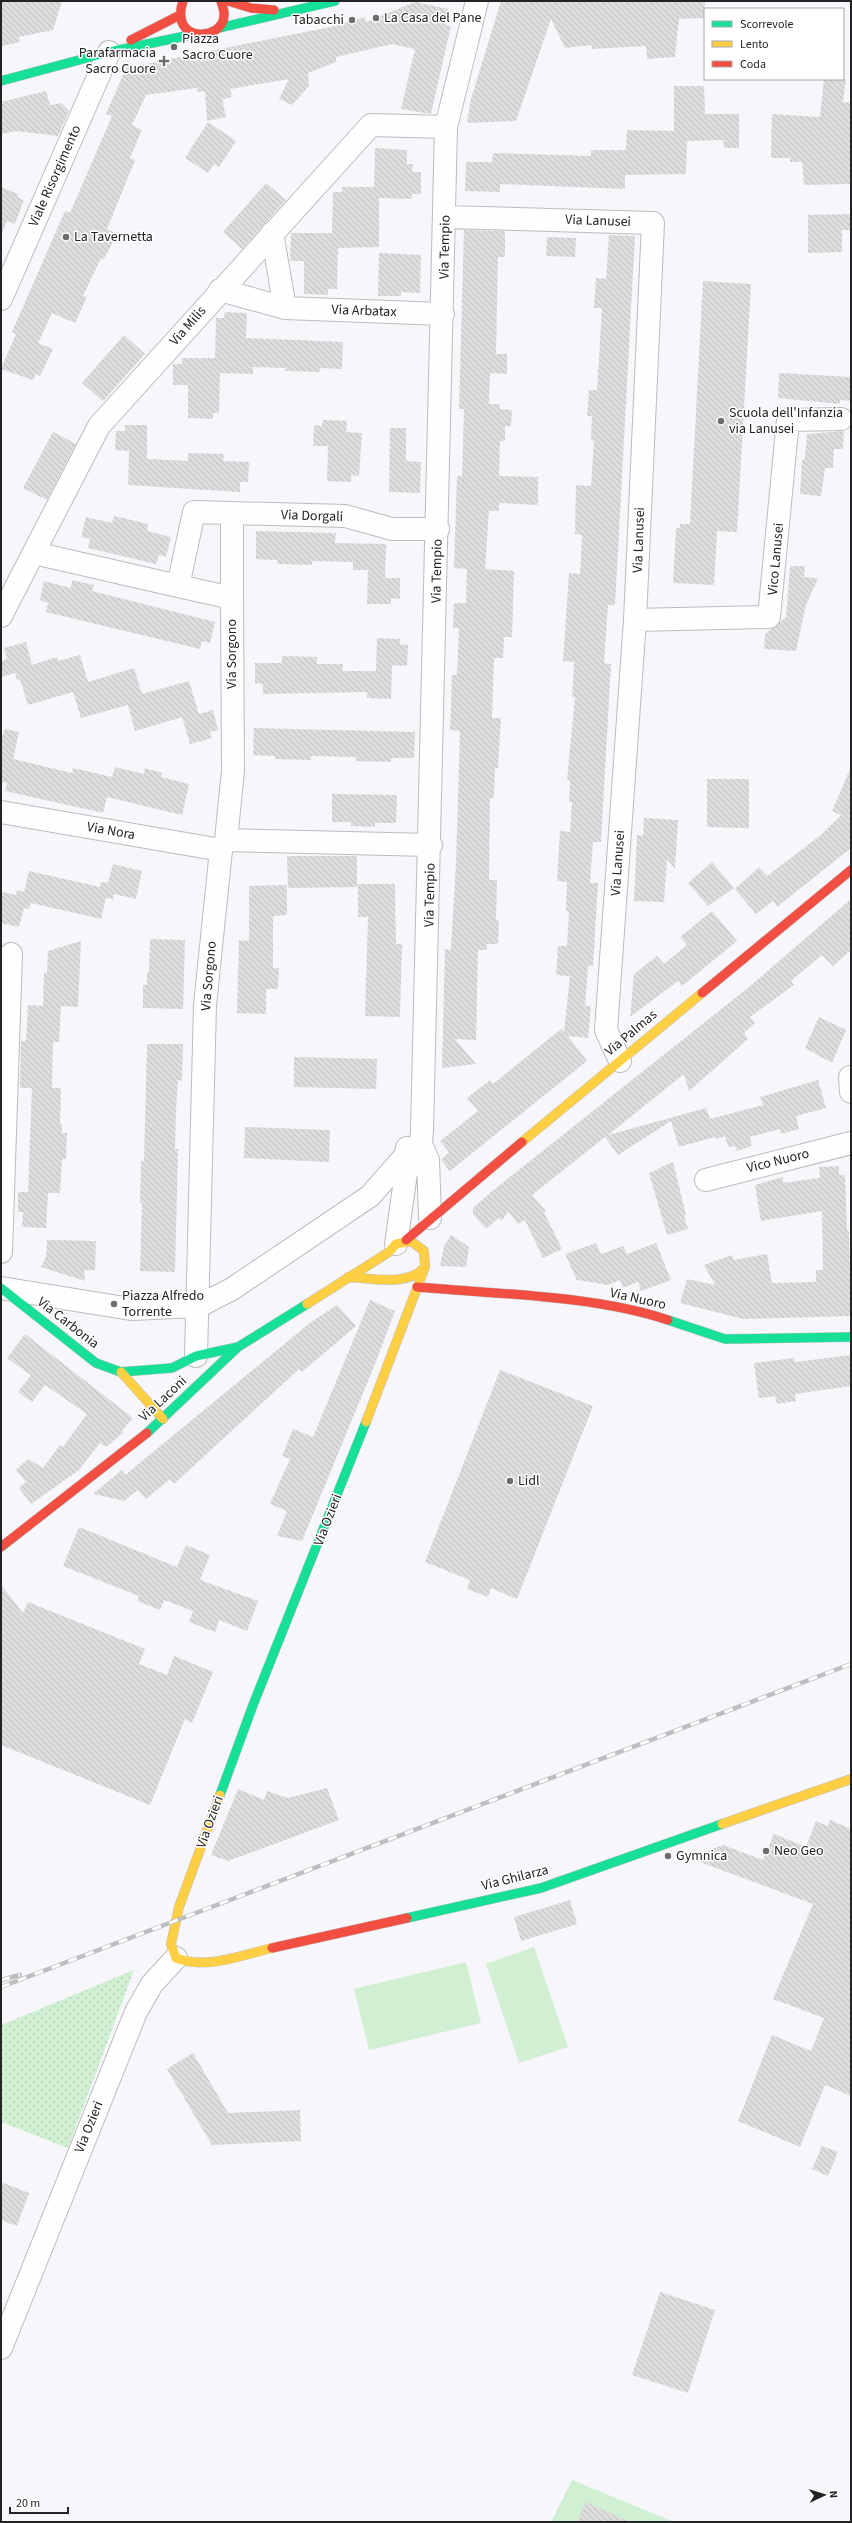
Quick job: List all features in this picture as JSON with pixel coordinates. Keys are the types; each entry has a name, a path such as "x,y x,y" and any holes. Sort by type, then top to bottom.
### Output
{"street":[{"path":"183,1 180,15 184,27 195,34"},
{"path":"219,28 224,15 221,1"},
{"path":"228,1 251,8 288,11"},
{"name":"Via Tempio","path":"430,1218 428,1160 422,1137 444,314 446,126 476,1"},
{"path":"1,80 109,52 195,34 208,35 219,28 330,2"},
{"path":"109,52 180,15"},
{"name":"Viale Risorgimento","path":"1,299 109,52"},
{"name":"Via Milis","path":"1,616 99,426 220,290 371,125 446,126"},
{"name":"Via Lanusei","path":"446,217 653,223 635,620 606,1030 620,1060"},
{"path":"272,233 285,308"},
{"name":"Via Arbatax","path":"220,290 285,308 444,314"},
{"name":"Vico Lanusei","path":"635,620 770,617 788,420 842,419"},
{"name":"Via Dorgali","path":"178,586 194,512 345,516 392,530 438,530"},
{"path":"34,554 232,598 232,514"},
{"name":"Via Sorgono","path":"196,1356 199,1306 205,1005 233,771 232,598"},
{"name":"Via Nora","path":"1,812 223,845 431,845"},
{"name":"Via Palmas","path":"430,1218 851,870"},
{"path":"1,1252 11,954"},
{"path":"1,1288 131,1309 199,1306 232,1289 370,1196 406,1155 408,1128 422,1137"},
{"name":"Via Tempio","path":"397,1245 406,1173 422,1137"},
{"name":"Vico Nuoro","path":"706,1180 851,1143"},
{"path":"348,1277 397,1245 430,1218"},
{"path":"397,1245 389,1267 417,1287 425,1267 424,1251 430,1218"},
{"path":"397,1245 416,1243 424,1251"},
{"path":"348,1277 404,1278 418,1275 425,1267"},
{"name":"Via Laconi","path":"6,1538 163,1419 238,1347 348,1277"},
{"name":"Via Nuoro","path":"417,1287 560,1299 612,1307 660,1317 725,1339 851,1337"},
{"name":"Via Ozieri","path":"1,2348 136,2012 152,1984 176,1958 171,1944 179,1907 253,1705 326,1526 417,1287"},
{"name":"Via Carbonia","path":"1,1288 96,1363 121,1372 172,1368 196,1356 238,1347"},
{"name":"Via Carbonia","path":"121,1372 163,1419"},
{"name":"Via Ghilarza","path":"176,1958 188,1963 204,1963 541,1888 851,1779"}],"green space":[{"path":"534,1947 568,2047 519,2063 486,1964"},
{"path":"466,1962 481,2023 369,2050 354,1989"},
{"path":"134,1970 68,2148 1,2122 1,2025"},
{"path":"572,2480 674,2522 551,2522"}],"building":[{"path":"1,1 62,1 53,30 19,37 20,42 1,46"},
{"path":"501,1 705,1 704,18 679,19 675,57 647,59 646,46 592,49 592,45 565,48 551,19 516,121 467,123 471,99"},
{"path":"415,2 448,9 445,25 451,26 431,114 401,109 415,49 392,44 336,57 336,62 308,73 309,86 292,105 279,99 289,79 230,89 232,97 222,99 226,117 207,121 205,91 198,92 197,88 146,95 132,125 142,130 130,158 135,160 107,229 117,234 104,259 101,258 83,296 87,297 75,323 52,313 38,343 53,349 40,376 36,374 33,380 1,369 16,334 12,332 50,245 65,211 70,213 112,116 106,114 126,68 330,27 365,17 366,22"},
{"path":"846,79 843,102 851,103 851,184 804,185 802,162 790,162 790,158 771,158 772,114 820,117 824,80"},
{"path":"674,86 704,86 705,114 739,114 739,148 724,148 723,140 687,141 686,174 625,175 625,189 500,184 500,192 465,191 466,162 492,162 493,153 591,156 591,150 626,150 627,130 674,131"},
{"path":"46,91 50,105 61,103 69,111 58,136 16,131 1,134 1,102"},
{"path":"208,122 236,141 219,167 214,164 208,173 185,158"},
{"path":"375,148 407,150 407,164 413,164 412,172 421,172 421,194 412,194 412,199 379,198 379,247 338,248 337,289 328,289 328,295 304,294 304,261 290,261 291,233 332,233 333,192 342,192 342,187 374,187"},
{"path":"266,183 286,200 242,249 223,232"},
{"path":"1,187 18,194 17,197 24,200 15,224 7,221 1,235"},
{"path":"851,214 851,230 842,230 842,252 808,253 808,215"},
{"path":"464,230 505,231 505,257 498,257 496,354 507,354 507,374 490,373 489,404 500,404 500,409 512,410 511,426 505,426 505,441 500,441 499,476 538,477 538,505 499,503 499,511 489,511 485,569 514,571 512,637 504,637 503,658 494,658 492,718 501,718 498,768 495,768 494,798 490,798 489,880 497,880 496,920 499,920 498,944 487,944 487,950 478,950 476,1040 455,1039 476,1064 442,1068 445,949 451,950 456,862 460,731 450,730 452,675 457,675 459,628 453,628 454,603 466,603 467,569 454,568 457,476 462,476 464,409 459,409"},
{"path":"609,235 635,236 615,605 608,605 604,663 611,664 601,842 593,842 590,883 598,883 593,966 588,966 585,1006 591,1006 588,1038 568,1036 587,1061 450,1171 441,1160 449,1152 440,1141 478,1111 467,1098 490,1080 493,1084 561,1029 564,1032 570,976 556,975 558,946 567,946 569,911 566,911 567,882 557,881 560,831 570,832 572,802 569,802 570,780 567,780 575,697 572,697 574,662 563,661 569,573 580,574 582,535 575,534 576,485 591,486 594,441 591,441 592,416 587,416 589,390 597,390 602,308 594,308 596,278 606,279"},
{"path":"547,237 576,238 575,257 546,256"},
{"path":"379,253 421,255 420,293 401,292 401,296 378,296"},
{"path":"703,281 751,284 737,532 717,531 714,585 673,583 676,528 680,528 680,524 690,524"},
{"path":"225,312 247,313 246,338 343,342 342,369 320,368 320,372 285,371 286,368 253,367 253,374 220,373 219,413 213,413 213,419 188,418 188,385 173,385 173,364 182,364 182,358 215,358 216,318 224,318"},
{"path":"124,335 145,354 103,401 82,383"},
{"path":"779,373 851,377 851,401 840,400 840,404 778,398"},
{"path":"323,420 347,421 346,432 362,433 359,476 351,475 351,482 327,481 328,446 313,446 314,425 322,426"},
{"path":"125,425 147,425 147,459 188,461 188,453 224,454 223,461 249,462 248,482 240,482 240,492 128,485 129,451 115,450 116,431 125,431"},
{"path":"390,428 406,428 406,461 421,462 420,493 389,492"},
{"path":"844,431 843,449 834,449 833,468 825,468 821,496 800,494 802,461 805,458 807,434"},
{"path":"53,432 76,444 47,500 23,488"},
{"path":"114,516 148,524 147,531 171,537 166,557 159,555 156,564 88,548 90,539 81,537 86,517 112,523"},
{"path":"256,531 336,533 335,543 386,544 385,578 400,578 400,599 391,598 391,604 367,604 368,570 353,570 353,562 312,561 312,565 277,564 277,560 256,559"},
{"path":"790,566 805,566 804,577 818,578 806,605 796,651 764,649 765,634 786,617"},
{"path":"72,580 94,585 92,591 215,622 210,643 202,641 200,649 46,612 48,603 40,600 44,581 71,588"},
{"path":"377,638 400,639 400,644 408,645 407,666 392,665 391,699 367,698 367,692 263,694 263,684 255,683 255,663 282,663 282,656 317,657 317,664 343,664 343,671 376,671"},
{"path":"26,642 32,665 57,657 58,661 80,655 88,682 134,668 142,694 189,681 199,714 213,710 218,730 210,732 212,738 190,744 182,717 135,731 128,705 81,718 73,692 28,705 20,679 17,680 15,673 1,677 1,661 7,659 4,648"},
{"path":"254,728 415,732 414,758 391,758 391,762 356,761 356,757 311,756 311,760 275,759 275,756 253,755"},
{"path":"5,729 19,732 13,759 72,773 73,768 112,777 115,767 144,774 145,768 162,773 161,777 189,784 182,815 107,797 103,813 5,791 7,783 1,782 1,735 3,735"},
{"path":"851,767 851,848 777,907 773,901 756,914 735,889 759,867 767,876 821,835 841,815 832,811"},
{"path":"707,779 749,779 749,828 707,827"},
{"path":"332,794 397,795 396,823 375,823 375,827 351,826 351,822 332,822"},
{"path":"644,818 678,820 675,869 667,859 664,902 634,901 637,835 643,836"},
{"path":"287,856 357,856 357,887 288,888"},
{"path":"712,862 734,888 708,906 688,883"},
{"path":"113,864 142,871 136,899 114,894 113,899 106,898 101,919 31,903 29,909 24,908 19,927 1,923 1,892 16,895 17,890 24,892 29,871 100,887 101,882 108,883"},
{"path":"358,884 395,884 396,944 402,944 400,1017 365,1016 368,917 358,917"},
{"path":"287,885 287,915 273,916 273,968 279,968 278,989 266,989 266,1014 237,1013 239,940 249,941 249,886"},
{"path":"851,899 851,950 833,966 822,955 791,981 794,985 750,1017 755,1023 744,1033 748,1039 689,1091 684,1074 608,1135 706,1108 710,1119 763,1105 760,1097 818,1080 826,1108 796,1116 799,1129 781,1134 780,1129 750,1137 752,1146 737,1151 735,1146 728,1147 725,1136 716,1139 715,1137 679,1147 671,1121 618,1155 605,1137 532,1195 546,1211 544,1212 562,1249 543,1258 525,1220 518,1224 508,1211 502,1221 499,1218 486,1229 473,1214 473,1208 491,1192 749,987"},
{"path":"712,911 737,941 682,986 678,981 630,1017 634,974 657,956 664,964 687,945 680,937"},
{"path":"150,939 185,940 183,1009 143,1008 143,985 147,985 147,972 149,972"},
{"path":"81,941 78,1007 61,1006 59,1042 53,1042 52,1088 61,1088 60,1124 62,1124 62,1133 67,1133 66,1159 62,1159 60,1193 48,1193 46,1228 22,1227 23,1212 18,1212 18,1192 28,1192 32,1088 20,1088 21,1041 26,1041 28,1005 43,1006 44,973 47,973 48,951"},
{"path":"819,1017 846,1030 832,1063 805,1048"},
{"path":"147,1044 183,1044 182,1081 178,1080 176,1110 175,1149 178,1149 175,1272 140,1271 142,1203 140,1203 141,1161 144,1161"},
{"path":"294,1057 377,1059 376,1089 294,1087"},
{"path":"245,1127 330,1130 329,1162 244,1158"},
{"path":"673,1162 688,1229 667,1235 649,1173"},
{"path":"839,1166 839,1175 845,1175 847,1231 849,1231 851,1316 743,1319 680,1303 687,1279 715,1285 704,1265 732,1255 734,1260 767,1254 772,1283 816,1282 816,1270 823,1270 822,1211 761,1221 755,1185 783,1177 783,1183 820,1178 819,1167"},
{"path":"451,1235 469,1247 466,1267 440,1266 444,1246"},
{"path":"47,1240 96,1241 95,1270 84,1270 85,1281 41,1267 46,1257"},
{"path":"596,1243 601,1254 623,1246 627,1254 656,1243 671,1280 641,1291 638,1282 623,1288 620,1280 608,1285 577,1280 565,1254"},
{"path":"370,1300 395,1311 375,1364 302,1541 277,1536 287,1511 270,1504 290,1459 282,1456 293,1429 313,1437"},
{"path":"337,1305 356,1326 302,1372 299,1369 174,1484 170,1479 146,1499 138,1490 124,1501 93,1494 122,1470 125,1475 311,1322"},
{"path":"25,1334 133,1418 122,1431 124,1432 106,1447 100,1443 79,1470 31,1504 19,1488 26,1482 16,1470 28,1459 43,1468 60,1445 63,1447 87,1414 45,1385 32,1402 18,1392 31,1375 7,1358"},
{"path":"851,1355 851,1386 795,1394 796,1401 777,1404 775,1396 759,1398 754,1363 794,1358 795,1362"},
{"name":"Lidl","path":"500,1370 593,1406 517,1599 491,1588 488,1597 467,1589 470,1580 425,1562"},
{"path":"79,1527 177,1567 186,1545 210,1555 200,1580 258,1601 247,1631 219,1620 215,1632 189,1622 193,1611 164,1600 160,1610 137,1601 139,1596 63,1566"},
{"path":"1,1585 23,1613 28,1602 145,1649 139,1664 167,1675 174,1656 213,1672 192,1723 185,1719 150,1805 1,1745"},
{"path":"327,1788 339,1820 228,1861 211,1855 238,1789 264,1800 267,1791 288,1798"},
{"path":"830,1820 851,1829 851,2096 825,2085 800,2147 738,2121 772,2035 811,2051 824,2018 773,1999 813,1904 689,1858 723,1845 763,1860 774,1834 806,1847 816,1821 828,1826"},
{"path":"570,1900 577,1924 521,1941 514,1917"},
{"path":"193,2053 228,2113 300,2110 301,2141 212,2145 167,2069"},
{"path":"822,2146 838,2152 828,2176 812,2169"},
{"path":"1,2182 29,2193 17,2226 1,2220"},
{"path":"660,2292 715,2310 688,2393 632,2375"},
{"path":"586,2502 630,2522 577,2522"}],"railway":[{"path":"1,1987 851,1664"},
{"path":"1,1980 20,1975"}],"traffic: fast":[{"path":"219,28 335,1"},
{"path":"1,81 109,52 195,34"},
{"path":"1,1288 96,1363 121,1372 172,1368 196,1356 238,1347"},
{"path":"147,1433 238,1347 307,1304"},
{"path":"668,1320 725,1339 851,1337"},
{"path":"220,1795 253,1705 366,1422"},
{"path":"407,1918 541,1888 722,1824"}],"traffic: slow":[{"path":"522,1142 702,993"},
{"path":"307,1304 389,1252 396,1244 411,1241 424,1251 425,1267 366,1422"},
{"path":"348,1277 378,1280 399,1279 418,1273 425,1267"},
{"path":"121,1372 163,1419"},
{"path":"722,1824 851,1779"},
{"path":"220,1795 179,1907 171,1944 176,1958 199,1962 224,1960 272,1948"}],"traffic: jam":[{"path":"183,1 181,15 183,25 190,31 198,34 207,34 215,30 221,24 224,14 221,1"},
{"path":"228,1 251,8 274,10"},
{"path":"131,40 180,15"},
{"path":"702,993 851,870"},
{"path":"406,1240 522,1142"},
{"path":"417,1287 577,1300 609,1305 668,1320"},
{"path":"1,1547 147,1433"},
{"path":"272,1948 407,1918"}],"place":[{"name":"La Casa del Pane","path":"376,18"},
{"name":"Tabacchi","path":"352,20"},
{"name":"Piazza Sacro Cuore","path":"174,47"},
{"name":"Parafarmacia Sacro Cuore","path":"164,61"},
{"name":"La Tavernetta","path":"66,237"},
{"name":"Scuola dell'Infanzia via Lanusei","path":"721,421"},
{"name":"Piazza Alfredo Torrente","path":"114,1304"},
{"name":"Lidl","path":"510,1481"},
{"name":"Neo Geo","path":"766,1851"},
{"name":"Gymnica","path":"668,1856"}]}
